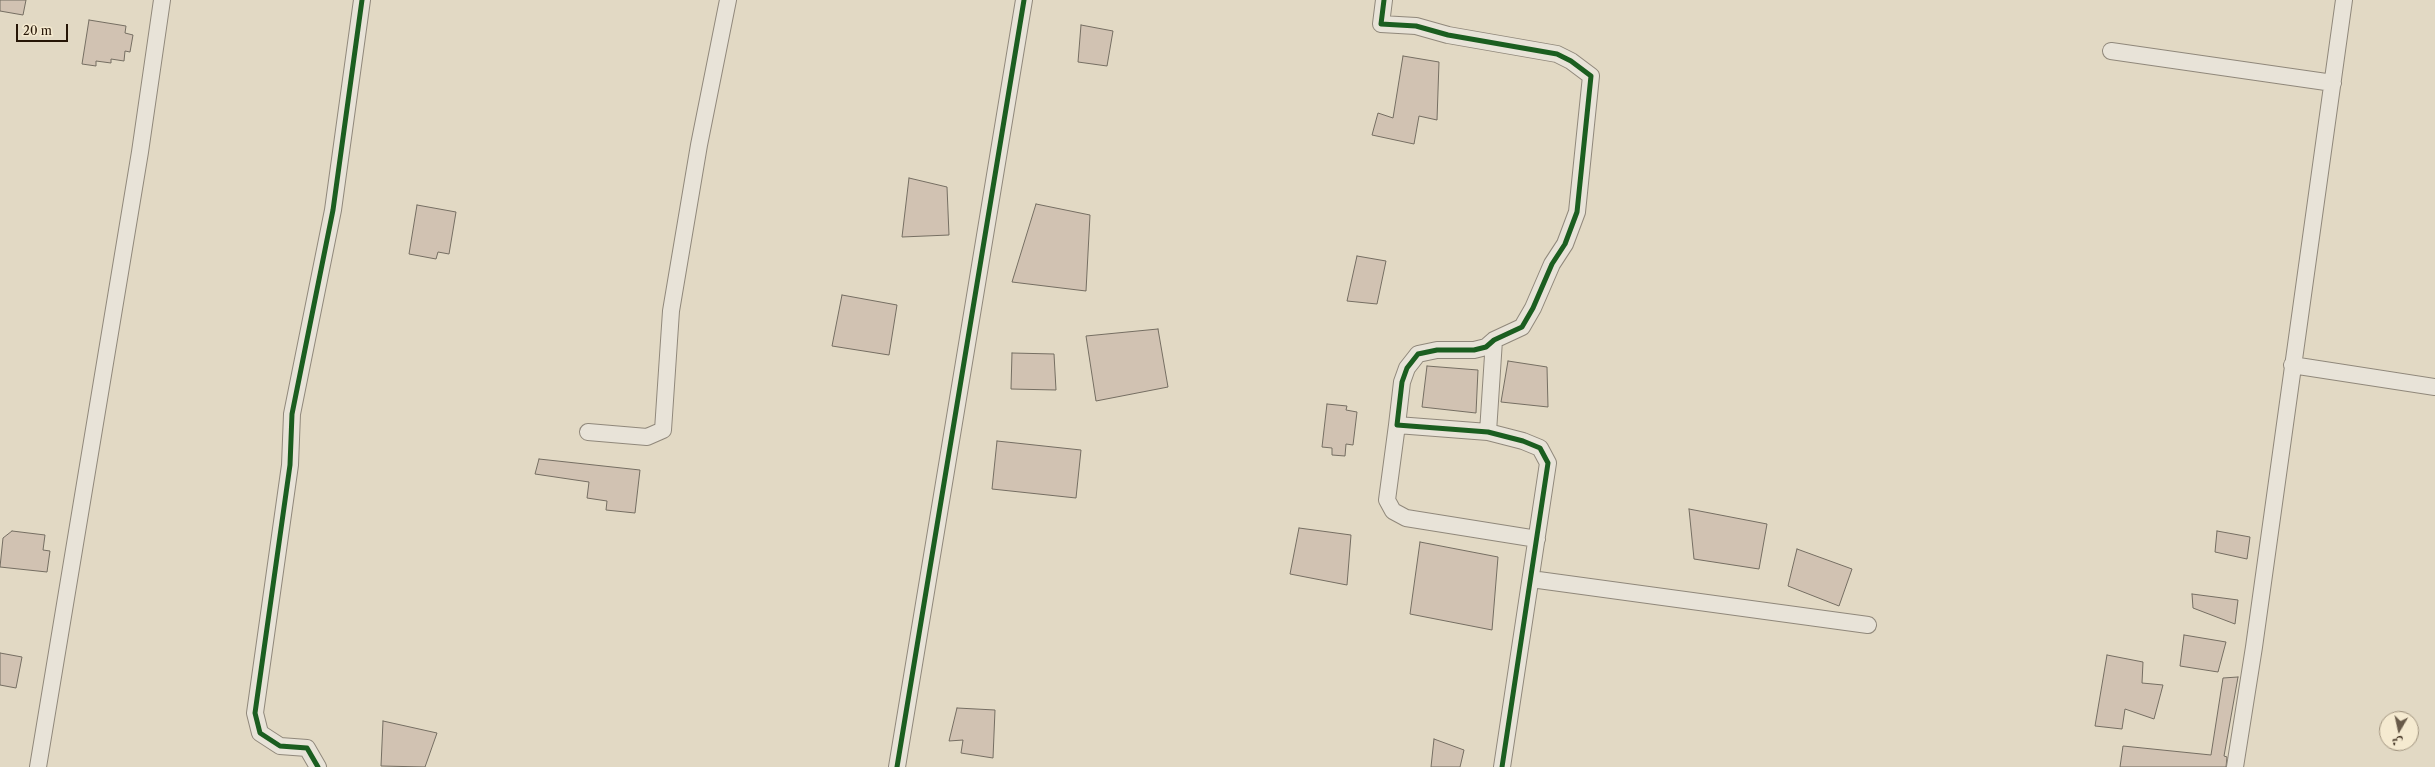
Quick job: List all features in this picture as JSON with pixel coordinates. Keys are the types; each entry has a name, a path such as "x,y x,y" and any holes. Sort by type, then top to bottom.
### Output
{"street":[{"path":"38,767 140,152 162,0"},
{"path":"318,767 307,748 280,746 260,733 255,713 290,465 292,414 333,210 362,0"},
{"path":"588,432 647,436 663,430 672,311 699,145 728,0"},
{"path":"897,767 1024,0"},
{"path":"1384,0 1381,24 1416,26 1448,35 1557,54 1571,61 1591,76 1577,212 1565,244 1552,264 1533,308 1522,327 1494,340 1486,347 1474,350 1437,350 1418,354 1407,368 1402,382 1387,500 1393,511 1406,518 1537,539"},
{"path":"2235,767 2254,647 2292,365 2344,0"},
{"path":"2111,51 2333,83"},
{"path":"1488,432 1494,340"},
{"path":"2292,365 2435,387"},
{"path":"1397,425 1488,432 1523,441 1540,448 1548,463 1502,767"},
{"path":"1531,580 1868,625"}],"building":[{"path":"0,0 26,0 23,15 0,11"},
{"path":"89,20 126,26 125,33 133,35 130,52 125,51 124,61 111,59 111,63 96,61 96,66 82,64"},
{"path":"1081,25 1113,31 1107,66 1078,62"},
{"path":"1403,56 1439,62 1437,120 1419,116 1414,144 1372,135 1378,113 1393,118"},
{"path":"909,178 947,187 949,235 902,237"},
{"path":"1036,204 1090,215 1086,291 1012,282"},
{"path":"417,205 456,212 449,254 438,252 436,259 409,254"},
{"path":"1357,256 1386,261 1377,304 1347,301"},
{"path":"842,295 897,305 889,355 832,346"},
{"path":"1158,329 1168,387 1096,401 1086,336"},
{"path":"1012,353 1054,354 1056,390 1011,389"},
{"path":"1508,361 1547,367 1548,407 1501,402"},
{"path":"1427,366 1478,370 1476,413 1422,407"},
{"path":"1327,404 1347,406 1346,410 1357,412 1353,445 1346,444 1345,456 1332,455 1332,448 1322,447"},
{"path":"997,441 1081,450 1076,498 992,489"},
{"path":"539,459 640,470 635,513 606,510 607,501 587,498 589,482 535,474"},
{"path":"1689,509 1767,524 1759,569 1694,559"},
{"path":"1299,528 1351,535 1347,585 1290,574"},
{"path":"12,531 45,535 43,550 50,551 47,572 0,567 3,538"},
{"path":"2217,531 2250,537 2247,559 2215,552"},
{"path":"1420,542 1498,557 1492,630 1410,614"},
{"path":"1797,549 1852,569 1839,606 1788,586"},
{"path":"2192,594 2238,600 2235,624 2193,608"},
{"path":"2184,635 2226,642 2218,672 2180,666"},
{"path":"0,653 22,657 16,688 0,685"},
{"path":"2107,655 2143,662 2142,683 2163,685 2154,719 2125,709 2122,729 2095,726"},
{"path":"2238,677 2224,756 2227,757 2226,767 2120,767 2123,746 2211,755 2223,678"},
{"path":"957,708 995,710 993,758 961,753 963,740 949,741"},
{"path":"383,721 437,733 425,767 381,766"},
{"path":"1434,739 1464,750 1460,767 1431,767"}],"cycle path":[{"path":"318,767 307,748 280,746 260,733 255,713 290,465 292,414 333,210 362,0"},
{"path":"897,767 1024,0"},
{"path":"1384,0 1381,24 1416,26 1448,35 1557,54 1571,61 1591,76 1577,212 1565,244 1552,264 1533,308 1522,327 1494,340 1486,347 1474,350 1437,350 1418,354 1407,368 1402,382 1397,425 1488,432 1523,441 1540,448 1548,463 1502,767"}]}
